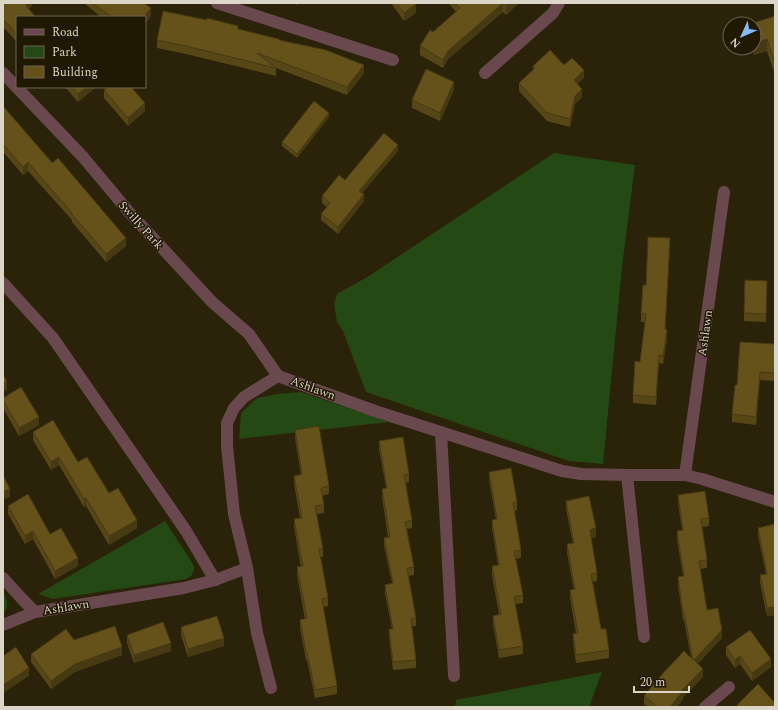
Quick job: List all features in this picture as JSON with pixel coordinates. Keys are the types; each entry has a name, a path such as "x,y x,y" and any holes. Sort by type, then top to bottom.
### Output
{"street":[{"path":"217,3 394,60"},
{"path":"485,73 553,13 559,3"},
{"name":"Swilly Park","path":"3,73 16,86"},
{"name":"Swilly Park","path":"17,88 83,156 129,212 212,302 249,334 278,376"},
{"name":"Ashlawn","path":"685,475 724,192"},
{"path":"3,282 53,338 186,531 215,580"},
{"name":"Ashlawn","path":"271,688 257,633 247,568 234,514 227,446 227,423 234,408 244,397 278,376 375,411 562,471 581,474 685,475 775,502"},
{"path":"441,432 454,676"},
{"path":"627,475 644,637"},
{"name":"Ashlawn","path":"3,625 35,612 184,588 215,580 247,568"},
{"name":"Ashlawn","path":"3,578 35,612"},
{"path":"705,707 729,687"}],"green space":[{"path":"554,153 635,165 622,267 603,464 569,461 366,392 343,331 337,322 334,304 337,294 369,276"},
{"path":"301,392 389,422 239,439 241,413 257,398 277,394"},
{"path":"165,521 194,566 191,576 186,579 53,599 38,594"},
{"path":"3,592 7,600 7,608 3,613"},
{"path":"602,672 589,707 455,707 456,700"}],"building":[{"path":"3,3 28,3 26,6 35,16 16,16 16,33 3,20"},
{"path":"93,3 144,3 151,8 145,16 111,16"},
{"path":"397,3 416,3 416,4 404,13"},
{"path":"455,3 503,3 448,51 443,60 420,46 430,30 433,32 460,8"},
{"path":"503,3 510,3 506,6"},
{"path":"163,11 207,20 207,18 238,26 238,29 326,50 364,65 347,87 257,53 276,68 157,40"},
{"path":"775,16 775,60 767,39 762,41 762,20"},
{"path":"550,50 564,65 572,58 584,70 574,80 582,89 575,96 570,119 547,113 519,83 535,68 533,66"},
{"path":"426,69 454,82 440,113 412,100"},
{"path":"73,88 86,88 78,94"},
{"path":"107,88 132,88 145,103 128,118 104,90"},
{"path":"314,101 329,113 297,154 282,142"},
{"path":"3,106 52,163 58,158 126,238 106,254 28,162 23,167 3,144"},
{"path":"384,133 398,145 359,191 364,194 338,227 321,214 330,203 322,196 339,175 345,180"},
{"path":"648,237 670,238 665,329 667,330 663,356 659,355 656,397 633,395 635,361 640,362 646,314 641,314 643,285 646,285"},
{"path":"745,280 767,281 766,314 744,313"},
{"path":"740,342 775,344 775,373 760,372 756,417 732,414 735,385 737,385"},
{"path":"3,375 7,381 3,383"},
{"path":"21,387 39,417 19,428 3,398"},
{"path":"53,420 78,462 87,457 109,493 118,488 137,520 109,536 86,498 84,499 59,457 51,462 33,432"},
{"path":"319,426 329,486 321,488 324,505 315,506 323,549 319,549 328,598 322,599 337,686 315,690 300,620 307,618 297,567 303,566 294,519 302,518 294,476 302,474 295,430"},
{"path":"403,437 409,474 404,475 412,520 405,522 414,567 407,568 416,618 411,619 416,660 393,662 389,629 393,629 385,585 393,583 384,538 390,537 382,489 387,488 379,441"},
{"path":"511,468 517,502 513,503 521,550 514,551 523,595 514,597 523,646 499,650 493,616 501,614 492,566 499,565 492,520 497,519 489,472"},
{"path":"3,475 10,489 3,492"},
{"path":"705,491 709,518 701,519 707,560 699,561 707,610 718,608 722,630 694,660 703,669 682,690 683,691 670,707 658,707 644,696 684,651 693,660 683,612 678,577 684,576 677,531 683,530 678,495"},
{"path":"28,494 50,534 61,528 78,558 55,571 33,531 25,536 8,506"},
{"path":"589,496 596,528 590,530 597,573 591,574 601,629 606,629 609,650 576,655 573,634 578,633 570,590 575,589 567,544 574,543 566,501"},
{"path":"775,524 775,607 767,608 760,575 767,574 758,528"},
{"path":"217,616 224,638 188,649 181,627"},
{"path":"163,622 171,643 134,655 127,635"},
{"path":"115,626 122,647 75,664 51,681 31,654 66,629 74,640"},
{"path":"750,630 771,659 752,673 740,656 735,660 726,647"},
{"path":"16,647 29,668 3,685 3,656"},
{"path":"758,684 775,703 775,707 736,707 739,703"}]}
